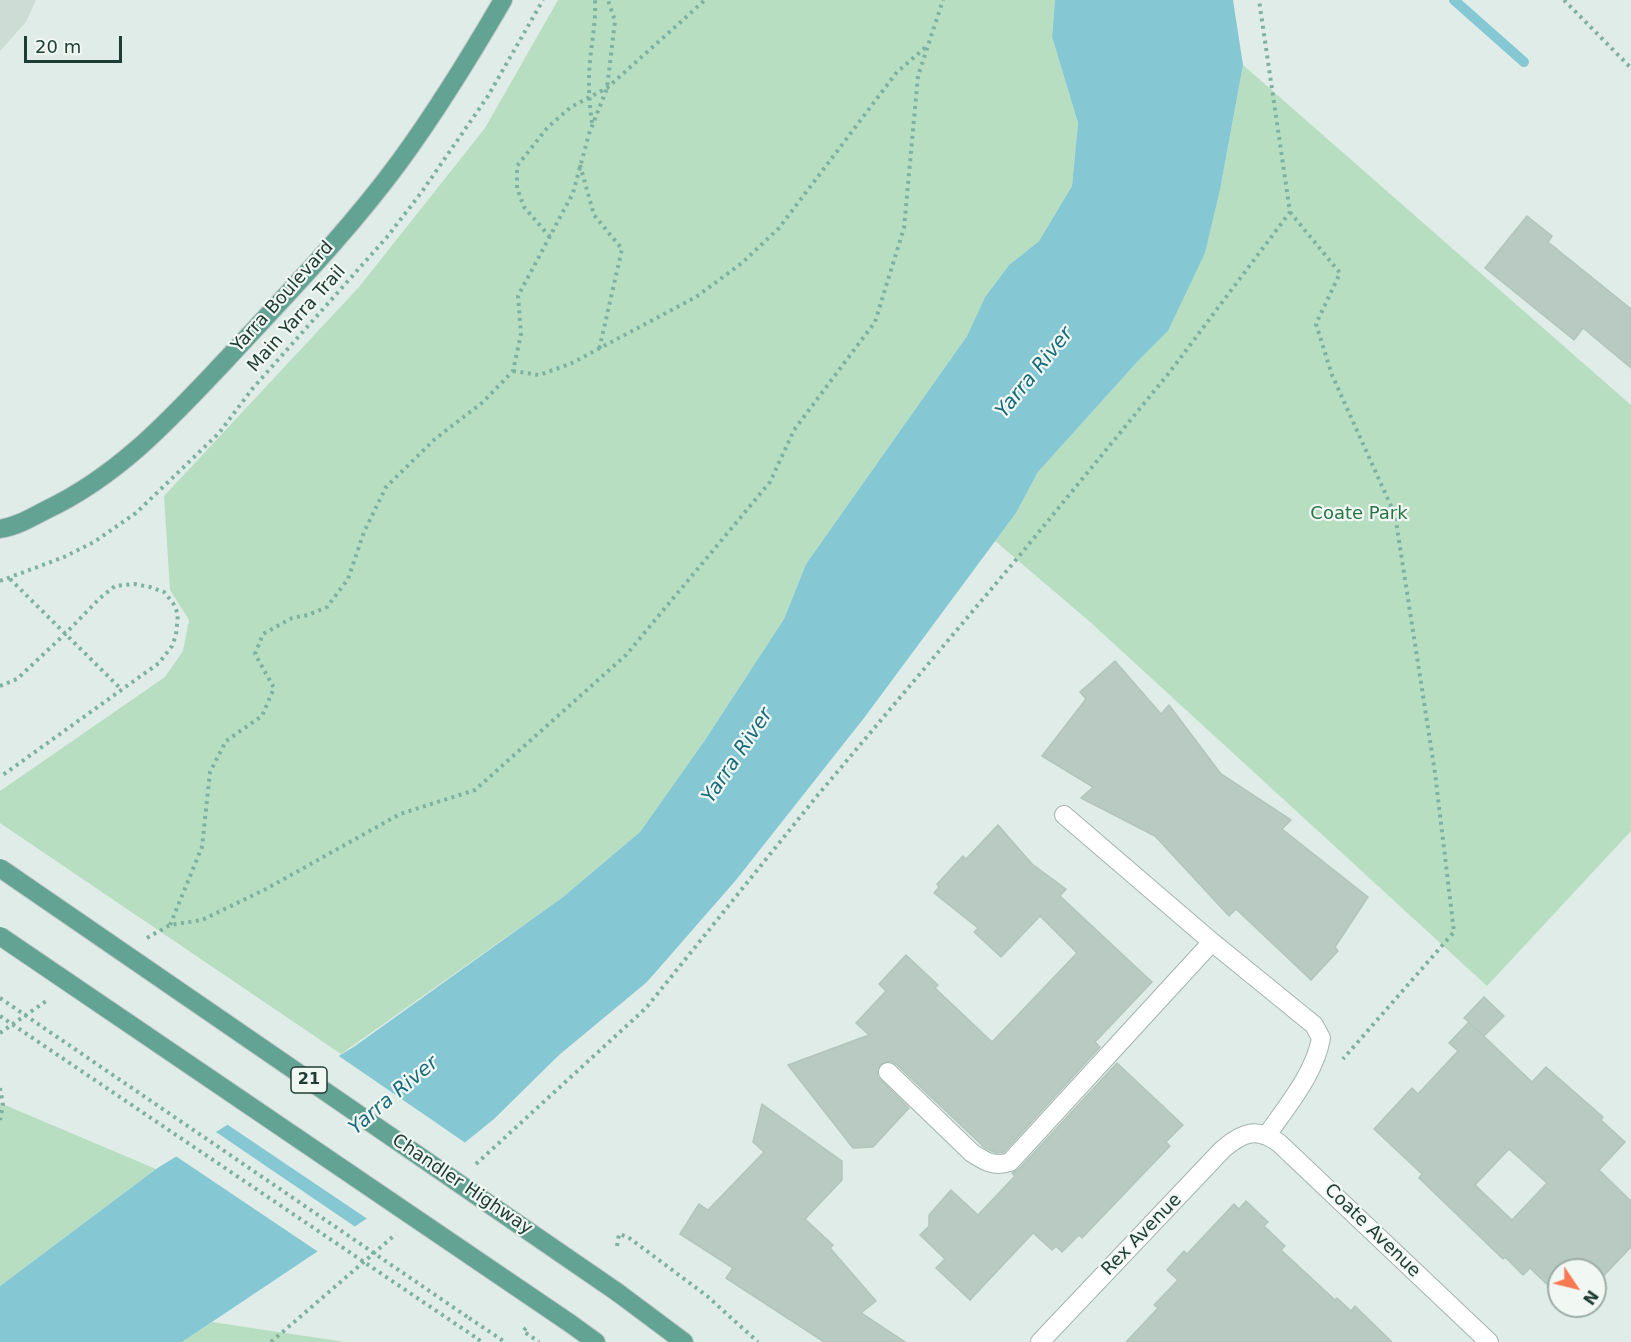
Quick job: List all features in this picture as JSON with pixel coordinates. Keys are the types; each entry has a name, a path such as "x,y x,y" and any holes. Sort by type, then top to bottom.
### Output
{"main road":[{"name":"Yarra Boulevard","path":"0,529 12,526 67,501 106,475 159,432 294,287 366,203 431,117 503,0"},
{"name":"Chandler Highway","path":"0,868 617,1292 684,1342"},
{"path":"0,936 596,1342"}],"street":[{"path":"1064,815 1212,942 1314,1025 1321,1038 1319,1051 1258,1135"},
{"path":"888,1072 972,1153 998,1166 1010,1162 1212,942"},
{"name":"Rex Avenue","path":"1040,1342 1223,1149 1235,1140 1258,1135"},
{"name":"Coate Avenue","path":"1258,1135 1279,1143 1488,1342"}],"path":[{"name":"Main Yarra Trail","path":"0,581 64,557 115,528 158,494 219,433 253,388 387,237 421,193 488,96 543,0"},
{"path":"592,124 588,97 596,20 595,0"},
{"path":"608,0 615,21 607,88 592,124 573,193 518,296 521,334 513,371 483,402 435,439 386,487 364,532 348,579 327,607 308,615 292,618 263,634 255,654 274,688 262,716 226,741 210,772 202,847 170,925 202,920 333,854 400,814 475,790 626,655 770,482 794,430 875,322 904,228 918,76 943,0"},
{"path":"550,237 524,207 516,188 517,166 548,127 571,107 607,88 705,0"},
{"path":"1259,0 1290,212 1340,273 1316,324 1332,375 1395,514 1435,773 1454,932 1338,1065"},
{"path":"1563,0 1631,68"},
{"path":"513,371 539,375 570,364 696,297 742,263 779,228 897,72 928,45"},
{"path":"580,165 594,215 622,249 599,350"},
{"path":"469,1170 646,1008 817,796 1020,555 1169,373 1290,212"},
{"path":"9,579 122,690"},
{"path":"0,686 17,679 115,586 134,584 164,592 178,614 178,624 172,646 159,663 0,777"},
{"path":"0,998 505,1342"},
{"path":"0,1017 480,1341"},
{"path":"0,1088 3,1105 0,1120"},
{"path":"271,1342 404,1226"},
{"path":"617,1246 618,1234 628,1238 707,1296 758,1342"},
{"path":"524,1329 539,1342"}],"shaded area":[{"path":"0,0 36,0 26,22 0,51"}],"green space":[{"path":"558,0 1055,0 1052,37 1078,123 1072,186 1039,241 1009,265 985,297 967,336 806,564 784,619 705,740 640,832 563,897 341,1054 0,823 0,791 165,677 183,651 189,620 170,590 164,496 359,287 485,128"},
{"name":"Coate Park","path":"1243,65 1631,405 1631,831 1487,986 1089,621 995,541 1016,513 1038,472 1168,331 1205,252 1220,190"},
{"path":"0,1103 156,1169 0,1286"},
{"path":"212,1322 345,1342 182,1342"}],"water":[{"name":"Yarra River","path":"1055,0 1233,0 1243,65 1220,190 1205,253 1168,331 1038,472 1016,513 864,718 736,880 647,982 559,1055 494,1119 390,1203 182,1342 0,1342 0,1286 156,1169 355,1046 563,897 640,832 705,740 784,619 806,564 967,336 985,297 1009,265 1039,241 1072,186 1078,123 1052,37"}],"pier":[{"path":"336,1054 467,1144 392,1206 369,1220 225,1123"},
{"path":"213,1130 357,1228 320,1253 174,1155"}],"building":[{"path":"1527,216 1552,236 1548,242 1631,309 1631,368 1583,328 1574,340 1485,268"},
{"path":"1115,661 1161,714 1169,705 1221,774 1291,820 1282,829 1368,897 1335,947 1338,951 1311,980 1236,909 1229,916 1155,836 1081,798 1093,787 1042,756 1086,699 1080,692"},
{"path":"998,825 1032,864 1066,889 1060,896 1152,982 1095,1042 1100,1047 1004,1152 996,1153 985,1148 896,1064 890,1061 880,1065 877,1076 909,1108 873,1147 853,1148 788,1065 869,1035 856,1023 886,991 879,984 906,955 938,985 935,988 992,1042 1077,953 1040,916 1001,957 974,932 978,928 934,893 939,887 937,884 963,856 966,859"},
{"path":"1484,997 1504,1016 1484,1036 1473,1026 1532,1082 1546,1067 1603,1117 1601,1120 1625,1142 1599,1170 1631,1201 1631,1247 1607,1272 1607,1258 1547,1258 1547,1284 1530,1268 1523,1275 1505,1257 1503,1259 1419,1178 1422,1174 1374,1129 1412,1088 1418,1094 1458,1051 1449,1043 1469,1022 1464,1018","holes":["1509,1149 1547,1183 1512,1220 1475,1185"]},
{"path":"1117,1063 1183,1125 1166,1142 1170,1146 1082,1238 1079,1235 1062,1252 1056,1246 1052,1250 1033,1233 970,1300 936,1268 945,1259 920,1235 929,1226 929,1215 951,1190 978,1215 1015,1176 1012,1173 1018,1170"},
{"path":"762,1104 842,1161 842,1180 805,1219 833,1245 830,1248 876,1301 861,1313 905,1342 824,1342 726,1278 733,1268 680,1234 699,1204 708,1210 764,1152 753,1142"},
{"path":"1246,1201 1268,1222 1264,1226 1285,1246 1281,1250 1335,1300 1337,1298 1351,1311 1355,1306 1392,1342 1126,1342 1158,1308 1154,1305 1178,1280 1167,1270 1184,1251 1187,1254 1234,1204 1239,1209"}],"waterway":[{"path":"1454,0 1524,62"}]}
